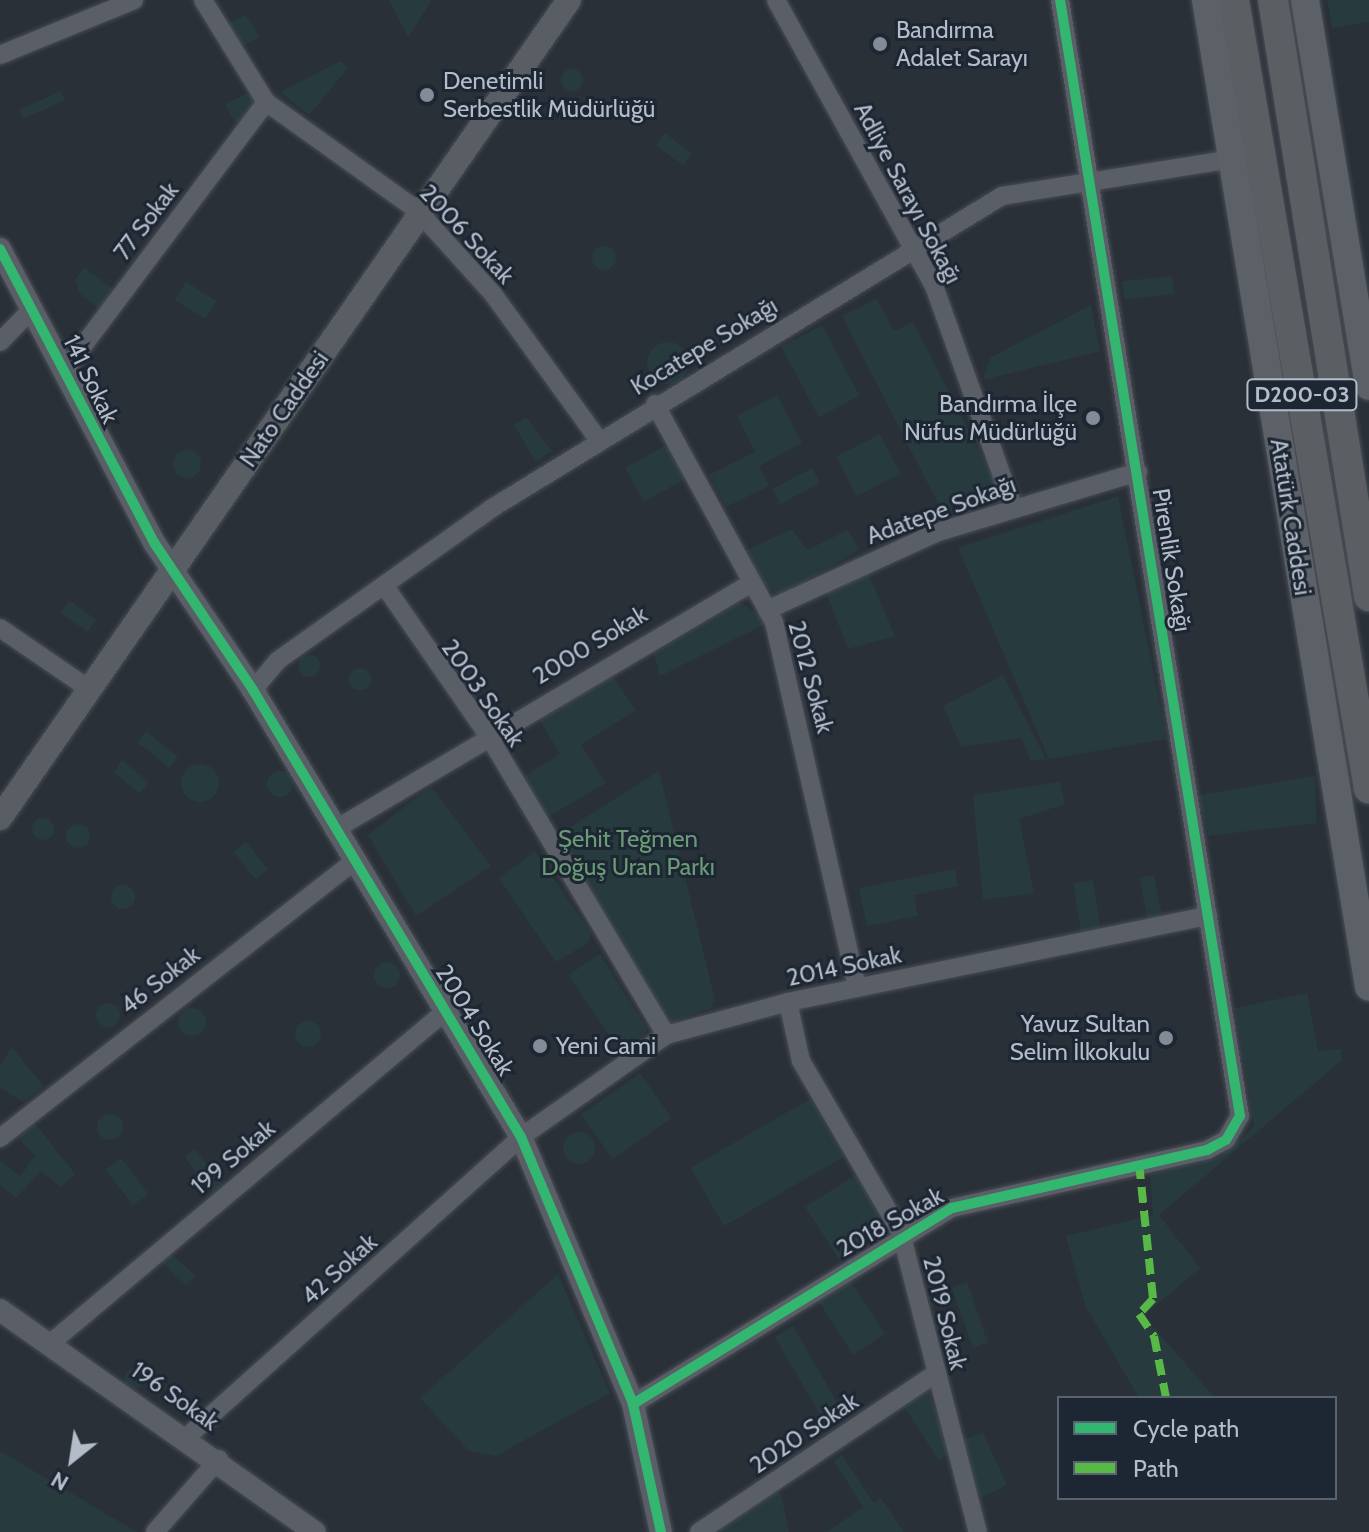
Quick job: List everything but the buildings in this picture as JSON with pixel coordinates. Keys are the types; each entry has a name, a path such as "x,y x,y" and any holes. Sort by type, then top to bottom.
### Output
{"highway":[{"name":"Atatürk Caddesi","path":"1234,0 1369,789"},
{"name":"D200-03","path":"1273,0 1369,596"}],"main road":[{"name":"Nato Caddesi","path":"0,818 418,211 569,0"},
{"name":"Atatürk Caddesi","path":"1206,0 1362,917 1369,987"},
{"path":"1305,0 1364,330 1369,386"}],"street":[{"path":"0,55 134,0"},
{"name":"2006 Sokak","path":"203,0 266,102 418,211 493,294 598,439"},
{"name":"Adliye Sarayı Sokağı","path":"776,0 915,248 1013,507"},
{"name":"Pirenlik Sokağı","path":"1060,0 1240,1108 1236,1126"},
{"name":"77 Sokak","path":"65,370 266,102"},
{"name":"Kocatepe Sokağı","path":"253,690 277,661 598,439 915,248 1021,188 1232,159"},
{"name":"141 Sokak","path":"0,249 65,370 111,467 171,567"},
{"path":"0,342 33,308"},
{"name":"2012 Sokak","path":"655,404 767,610 857,987"},
{"name":"Adatepe Sokağı","path":"767,610 878,556 1013,507 1138,472"},
{"name":"2004 Sokak","path":"171,567 253,690 353,862 447,1010 521,1137 633,1404 661,1532"},
{"name":"2000 Sokak","path":"334,830 488,735 751,583"},
{"name":"2003 Sokak","path":"384,585 488,735 666,1035"},
{"path":"0,628 89,689"},
{"name":"46 Sokak","path":"0,1138 353,862"},
{"name":"2014 Sokak","path":"521,1137 666,1035 788,1002 1208,916"},
{"name":"2019 Sokak","path":"788,1002 801,1061 901,1233 975,1524"},
{"name":"199 Sokak","path":"52,1342 447,1010"},
{"name":"2018 Sokak","path":"633,1404 901,1233 952,1208 1207,1150 1236,1126"},
{"name":"42 Sokak","path":"188,1436 521,1137"},
{"name":"196 Sokak","path":"0,1310 188,1436 315,1532"},
{"name":"2020 Sokak","path":"699,1532 935,1374"},
{"path":"155,1532 219,1459"}],"green space":[{"path":"389,0 432,0 408,37"},
{"path":"1327,0 1369,0 1369,22 1332,28"},
{"path":"246,15 260,37 237,49 222,25"},
{"path":"340,61 348,68 309,115 280,92"},
{"path":"572,69 580,72 583,80 580,88 572,91 564,88 561,80 564,72"},
{"path":"61,91 65,100 23,119 19,110"},
{"path":"250,92 255,101 236,125 225,104"},
{"path":"665,133 692,153 683,165 656,145"},
{"path":"604,246 613,249 616,258 613,267 604,270 595,267 592,258 595,249"},
{"path":"84,267 114,290 99,309 79,293 75,280"},
{"path":"1172,276 1174,294 1124,299 1122,281"},
{"path":"186,282 217,301 205,319 175,300"},
{"path":"877,299 894,331 913,322 998,487 944,515 842,316"},
{"path":"1091,305 1100,351 983,380 990,358"},
{"path":"822,325 860,396 819,417 781,347"},
{"path":"668,342 683,348 689,363 683,378 668,384 653,378 647,363 653,348"},
{"path":"777,395 802,443 759,466 769,486 726,507 709,475 755,452 737,416"},
{"path":"526,417 552,451 536,462 514,425"},
{"path":"880,434 900,474 857,496 836,456"},
{"path":"668,444 687,478 644,502 625,468"},
{"path":"187,450 197,454 201,464 197,474 187,478 177,474 173,464 177,454"},
{"path":"812,468 820,483 780,504 772,489"},
{"path":"1118,496 1167,739 1049,759 958,548"},
{"path":"792,529 807,550 848,530 859,550 781,595 766,588 746,551"},
{"path":"868,573 895,636 848,649 826,592"},
{"path":"69,600 97,620 88,632 60,612"},
{"path":"741,602 767,623 660,676 654,653"},
{"path":"309,655 317,658 320,666 317,674 309,677 301,674 298,666 301,658"},
{"path":"360,668 368,671 371,679 368,687 360,690 352,687 349,679 352,671"},
{"path":"610,673 636,710 581,745 606,783 548,817 523,777 560,754 537,716"},
{"path":"1003,675 1046,759 1031,761 1021,738 961,747 943,706"},
{"path":"146,731 178,757 169,768 137,742"},
{"path":"122,760 149,783 139,793 114,773"},
{"path":"200,764 213,770 219,783 213,796 200,802 187,796 181,783 187,770"},
{"path":"280,771 289,775 293,784 289,793 280,797 271,793 267,784 271,775"},
{"name":"Şehit Teğmen Doğuş Uran Parkı","path":"659,771 715,1000 711,1008 668,1024 559,834"},
{"path":"1315,776 1316,823 1208,836 1199,795"},
{"path":"1060,782 1065,804 1019,819 1034,893 983,900 973,795"},
{"path":"431,786 491,866 416,916 368,835"},
{"path":"43,818 51,821 54,829 51,837 43,840 35,837 32,829 35,821"},
{"path":"78,824 87,827 90,836 87,845 78,848 69,845 66,836 69,827"},
{"path":"246,842 268,869 256,879 234,852"},
{"path":"535,851 591,933 588,943 556,962 499,878"},
{"path":"955,869 958,886 914,895 918,916 867,926 859,888"},
{"path":"1154,875 1162,916 1147,919 1139,878"},
{"path":"1093,880 1101,930 1081,934 1073,883"},
{"path":"123,885 131,889 135,897 131,905 123,909 115,905 111,897 115,889"},
{"path":"600,954 648,1030 623,1055 568,975"},
{"path":"387,962 396,966 400,975 396,984 387,988 378,984 374,975 378,966"},
{"path":"1307,993 1318,1051 1341,1049 1342,1060 1159,1215 1200,1268 1144,1316 1213,1396 1138,1396 1085,1305 1066,1236 1153,1215 1150,1174 1218,1158 1254,1125 1235,1008"},
{"path":"108,1003 116,1007 120,1015 116,1023 108,1027 100,1023 96,1015 100,1007"},
{"path":"192,1008 202,1012 206,1022 202,1032 192,1036 182,1032 178,1022 182,1012"},
{"path":"308,1021 317,1025 321,1034 317,1043 308,1047 299,1043 295,1034 299,1025"},
{"path":"12,1047 44,1087 23,1102 0,1088 0,1066"},
{"path":"640,1073 672,1118 613,1159 581,1114"},
{"path":"810,1099 844,1157 724,1226 690,1168"},
{"path":"110,1114 119,1118 123,1127 119,1136 110,1140 101,1136 97,1127 101,1118"},
{"path":"34,1122 75,1174 61,1187 41,1171 16,1198 0,1185 0,1161 20,1176 35,1156 18,1138"},
{"path":"579,1132 591,1136 595,1148 591,1160 579,1164 567,1160 563,1148 567,1136"},
{"path":"195,1149 223,1185 213,1193 185,1157"},
{"path":"121,1158 148,1194 133,1205 106,1169"},
{"path":"857,1174 884,1226 839,1259 805,1207"},
{"path":"171,1254 196,1276 186,1285 161,1262"},
{"path":"558,1274 610,1393 496,1456 469,1451 420,1398"},
{"path":"848,1277 885,1334 853,1355 816,1298"},
{"path":"967,1282 988,1343 973,1348 952,1287"},
{"path":"793,1326 846,1419 828,1429 775,1336"},
{"path":"134,1369 141,1372 144,1379 141,1386 134,1389 127,1386 124,1379 127,1372"},
{"path":"928,1390 949,1453 939,1461 903,1405"},
{"path":"983,1433 1007,1485 981,1498 959,1441"},
{"path":"0,1451 137,1532 0,1532"},
{"path":"842,1455 874,1503 881,1498 904,1532 827,1532 863,1507 834,1461"},
{"path":"769,1490 781,1494 789,1532 714,1532"}],"marked path":[{"path":"1139,1163 1153,1299 1139,1314 1154,1336 1166,1396"}],"cycle path":[{"path":"633,1404 952,1208 1207,1150 1226,1140 1240,1116 1060,0"},
{"path":"0,249 155,544 253,690 521,1137 633,1404 661,1532"}],"place":[{"name":"Bandırma Adalet Sarayı","path":"880,44"},
{"name":"Denetimli Serbestlik Müdürlüğü","path":"427,95"},
{"name":"Bandırma İlçe Nüfus Müdürlüğü","path":"1093,418"},
{"name":"Yavuz Sultan Selim İlkokulu","path":"1166,1038"},
{"name":"Yeni Cami","path":"540,1046"}]}
